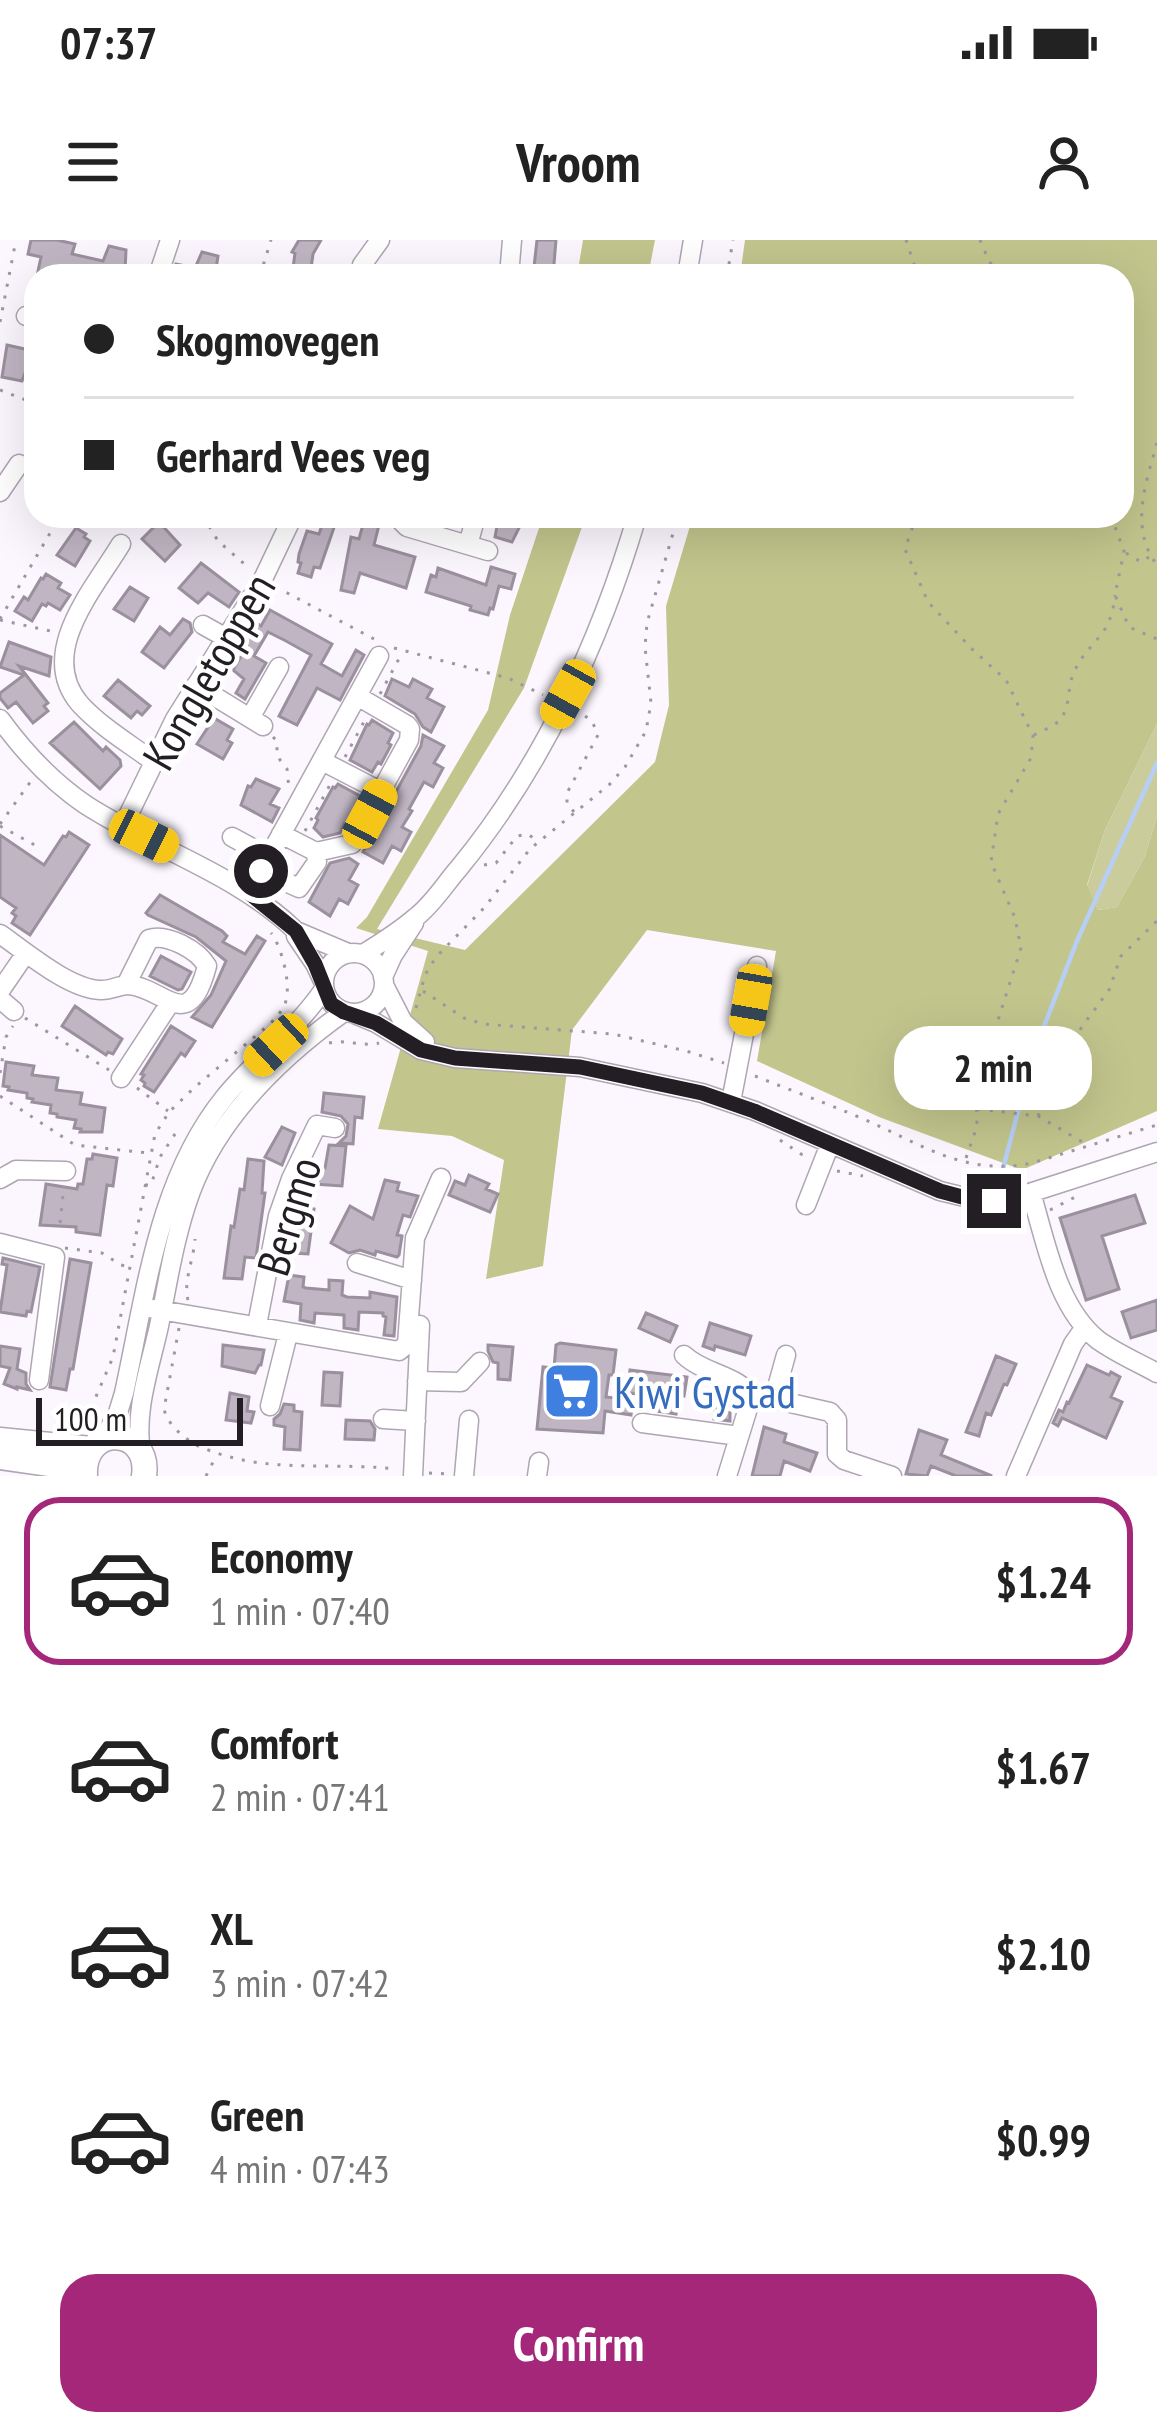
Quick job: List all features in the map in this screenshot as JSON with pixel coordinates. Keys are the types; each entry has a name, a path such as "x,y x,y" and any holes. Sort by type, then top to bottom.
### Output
{"main road":[{"path":"0,1457 90,1459 122,1438 133,1443 148,1468"},
{"path":"0,1440 90,1459"}],"street":[{"path":"146,240 169,242"},
{"path":"343,257 352,264"},
{"path":"0,492 10,468"},
{"name":"Kongletoppen","path":"123,826 176,719 263,580 287,528"},
{"path":"413,528 488,551"},
{"path":"468,545 473,528"},
{"path":"90,1459 117,1416 190,1193 220,1135 260,1086 314,1034 348,1013 374,1006 415,919 472,852 541,746 599,627 633,528"},
{"path":"121,544 69,635 62,661 76,700 154,762"},
{"path":"203,625 228,639"},
{"path":"232,837 298,888 317,862 299,843 296,807 330,765 365,701 379,656"},
{"path":"196,685 257,722 279,667"},
{"path":"249,893 265,864 299,843 352,844 410,740 410,728 365,701"},
{"path":"0,719 22,749 85,804 196,861 249,893 296,931 331,1004 398,1028 428,1044 430,1051 455,1058 604,1071 673,1085 730,1102 956,1197 994,1201 1157,1152"},
{"path":"330,765 382,792"},
{"path":"148,1468 139,1419 165,1216 187,1157 204,1126 248,1072 303,1018 333,960 356,954 415,919"},
{"path":"296,931 376,963 398,1028"},
{"path":"0,934 90,989 106,991 126,985 170,1004 194,998 207,966 203,958 157,935 149,939 126,985"},
{"path":"5,1000 26,953"},
{"path":"730,1102 758,966"},
{"path":"56,997 66,978"},
{"path":"122,1078 170,1004"},
{"name":"Bergmo","path":"257,1325 278,1216 320,1122"},
{"path":"806,1205 830,1144"},
{"path":"0,1179 16,1170 66,1171"},
{"path":"414,1474 418,1229 441,1178"},
{"path":"1031,1192 1063,1293 1085,1327 1111,1349 1157,1372"},
{"path":"0,1244 55,1256 39,1380"},
{"path":"357,1263 418,1274"},
{"path":"153,1308 399,1352 407,1344 418,1274"},
{"path":"1016,1476 1073,1344 1085,1327"},
{"path":"271,1406 287,1334"},
{"path":"684,1354 697,1367 744,1384 765,1399 830,1412 837,1420 837,1454 892,1476"},
{"path":"734,1474 749,1406 765,1399 786,1355"},
{"path":"417,1381 460,1382 480,1363"},
{"path":"383,1419 416,1421"},
{"path":"464,1476 469,1420"},
{"path":"642,1423 739,1436"}],"path":[{"path":"0,322 16,240"},
{"path":"1157,443 1141,509 1142,534 1157,565"},
{"path":"52,528 0,619 69,635"},
{"path":"210,528 218,542 263,580 357,631 402,652 490,673 543,694"},
{"path":"319,1049 332,1042 373,1045 398,1028 415,1012 436,957 484,908 524,856 625,767 646,731 650,710 646,623 674,528"},
{"path":"913,528 905,549 928,602 1006,680 1033,736 1031,758 998,814 992,862 1022,948 976,1089 976,1126 964,1162"},
{"path":"1033,736 1059,722 1072,675 1113,618 1124,551 1115,528"},
{"path":"1124,551 1141,562 1150,556"},
{"path":"1115,595 1129,627 1157,639"},
{"path":"299,843 330,765 365,701 402,652"},
{"path":"574,814 567,793 598,735 581,713"},
{"path":"257,722 277,741 277,756 287,769 296,807"},
{"path":"32,779 0,825 42,850"},
{"path":"483,865 496,863 517,836 528,835 538,842"},
{"path":"1035,1116 1081,1028 1109,990 1121,956 1157,921"},
{"path":"421,989 464,1018 483,1024 614,1034 686,1051 863,1119 940,1155 982,1167 1011,1168 1157,1125"},
{"path":"0,1073 9,1029 23,1016 169,1112"},
{"path":"0,1096 75,1144 149,1153"},
{"path":"976,1109 1035,1116 1088,1145"},
{"path":"143,1185 151,1185 160,1157 177,1131"},
{"path":"768,1134 839,1172 877,1179"},
{"path":"982,1216 1038,1214 1095,1186"},
{"path":"195,1231 186,1291 190,1316 179,1327 175,1341 166,1419 216,1456 244,1467"},
{"path":"55,1256 66,1247 78,1247 131,1267"},
{"path":"54,1429 79,1418 99,1394"},
{"path":"206,1476 216,1456"},
{"path":"298,1473 364,1466 464,1476"}],"green space":[{"path":"583,240 655,240 650,264 579,264"},
{"path":"745,240 1157,240 1157,724 1105,830 1087,885 1098,910 1117,907 1145,856 1157,816 1157,1111 1022,1170 879,1117 757,1061 776,951 647,930 572,1030 543,1266 486,1279 504,1160 452,1136 378,1129 428,951 356,928 367,917 488,710 510,615 539,528 582,528 524,688 377,929 465,950 655,762 669,705 666,606 689,528 1134,528 1134,264 742,264"},
{"path":"1157,724 1157,816 1145,856 1117,907 1098,910 1087,886 1105,830"}],"building":[{"path":"31,240 75,244 72,254 103,261 109,246 126,250 125,264 40,264 41,257 28,254"},
{"path":"299,240 321,240 312,264 294,264 292,252"},
{"path":"537,240 556,240 554,264 534,264"},
{"path":"202,252 218,256 217,264 197,264"},
{"path":"7,345 24,349 22,381 2,377"},
{"path":"76,528 90,541 75,566 57,555"},
{"path":"153,528 164,528 180,545 165,561 142,539"},
{"path":"321,528 334,528 320,568 314,567 311,577 298,573 307,531 319,534"},
{"path":"362,528 378,528 374,545 415,557 406,588 360,573 354,593 341,590 351,537 359,539"},
{"path":"497,528 519,528 512,542 495,537"},
{"path":"201,563 239,592 229,607 208,593 198,603 179,588"},
{"path":"491,567 515,574 511,589 499,586 488,615 426,592 438,568 486,585"},
{"path":"46,574 70,595 60,610 42,604 32,621 15,611"},
{"path":"130,587 148,598 134,621 114,609"},
{"path":"270,610 332,644 321,664 342,676 356,650 364,655 340,700 317,688 297,725 279,716 311,655 286,641 268,632 254,656 266,663 245,699 236,693 244,679 233,670 244,651 239,648 243,638 253,621 261,626"},
{"path":"183,619 192,632 164,668 142,652 160,627 170,635"},
{"path":"9,642 51,657 49,676 19,666 48,703 44,706 48,711 33,723 16,702 8,708 0,698 0,693 24,675 0,667"},
{"path":"392,679 409,687 413,679 432,689 427,698 444,707 431,732 415,714 385,696"},
{"path":"118,680 150,706 142,715 137,711 131,718 104,696"},
{"path":"214,718 233,729 223,759 197,744"},
{"path":"372,720 393,733 381,764 372,772 350,760"},
{"path":"74,722 103,751 106,747 120,760 121,766 100,789 50,743"},
{"path":"423,735 444,746 434,763 443,768 433,787 424,782 409,809 402,827 411,832 401,851 392,846 383,863 363,852"},
{"path":"256,779 279,789 270,804 279,808 272,822 241,805"},
{"path":"338,784 360,796 346,827 323,837 314,828 316,818"},
{"path":"69,832 89,845 30,935 12,923 16,908 0,897 0,835 44,865"},
{"path":"349,858 358,864 349,880 358,885 348,904 339,899 330,916 309,902 330,863"},
{"path":"160,895 222,931 227,936 223,942 245,954 257,936 265,941 212,1027 192,1017 211,995 226,961 196,937 146,913"},
{"path":"161,956 191,972 182,989 150,976"},
{"path":"75,1006 122,1039 113,1054 106,1055 62,1026"},
{"path":"171,1026 195,1041 154,1092 144,1086 141,1074"},
{"path":"6,1062 34,1066 32,1075 58,1078 56,1090 82,1093 80,1104 105,1108 102,1132 80,1132 74,1128 76,1120 50,1113 51,1105 8,1090 3,1086"},
{"path":"324,1093 364,1097 362,1118 355,1117 353,1144 339,1143 348,1124 341,1116 322,1112"},
{"path":"282,1127 295,1133 282,1165 265,1157"},
{"path":"329,1145 346,1146 342,1186 314,1184 315,1167 325,1168"},
{"path":"93,1154 117,1158 113,1186 107,1185 100,1235 76,1232 76,1227 40,1225 46,1184 77,1189"},
{"path":"248,1159 264,1161 265,1193 256,1258 245,1257 242,1279 224,1278 231,1226 240,1189 244,1190"},
{"path":"469,1175 498,1194 490,1212 449,1195 455,1181 465,1185"},
{"path":"385,1180 399,1183 397,1191 418,1196 410,1217 403,1215 397,1235 402,1236 399,1255 349,1253 331,1243 350,1206 373,1219"},
{"path":"1135,1195 1145,1223 1102,1236 1119,1289 1086,1300 1060,1218"},
{"path":"297,1206 314,1209 308,1254 293,1253"},
{"path":"3,1258 40,1267 31,1312 26,1316 0,1312 7,1265 2,1264"},
{"path":"70,1259 91,1263 66,1390 50,1387"},
{"path":"289,1275 304,1277 306,1288 329,1290 329,1280 343,1281 342,1295 347,1297 370,1298 370,1292 397,1297 394,1336 384,1335 383,1313 359,1312 358,1330 344,1328 344,1315 315,1313 314,1323 300,1320 301,1304 284,1301"},
{"path":"1157,1300 1157,1330 1131,1338 1122,1312"},
{"path":"646,1313 677,1326 670,1342 639,1328"},
{"path":"710,1323 751,1336 745,1355 703,1346"},
{"path":"560,1343 616,1350 606,1397 633,1400 631,1415 605,1411 603,1433 537,1429 543,1367 554,1368"},
{"path":"223,1345 264,1350 261,1365 255,1373 222,1366"},
{"path":"488,1345 513,1347 510,1380 498,1379 498,1363 493,1362"},
{"path":"0,1346 20,1349 17,1369 26,1373 30,1390 4,1384 10,1368 0,1366"},
{"path":"996,1356 1016,1364 991,1415 986,1413 979,1436 966,1432"},
{"path":"1087,1365 1120,1377 1111,1397 1122,1402 1106,1438 1062,1418 1058,1426 1053,1423 1069,1403"},
{"path":"630,1370 687,1377 676,1414 656,1411 658,1396 627,1393"},
{"path":"324,1372 342,1373 340,1406 322,1405"},
{"path":"712,1387 730,1395 730,1421 714,1419 715,1408 706,1407"},
{"path":"230,1393 249,1397 247,1411 254,1412 251,1423 226,1420"},
{"path":"284,1404 302,1412 300,1450 284,1449 285,1427 274,1425"},
{"path":"346,1420 370,1421 374,1440 345,1439"},
{"path":"764,1427 786,1434 784,1442 817,1453 810,1471 784,1461 780,1476 752,1476"},
{"path":"919,1430 947,1440 941,1455 992,1476 956,1476 931,1466 927,1476 906,1474"}],"waterway":[{"path":"1001,1176 1033,1055 1077,941 1157,763"}],"place":[{"name":"Kiwi Gystad","path":"572,1391"}],"route":[{"path":"261,871 249,893 296,931 331,1004 421,1050 455,1058 580,1067 702,1093 956,1197 994,1201"}]}
